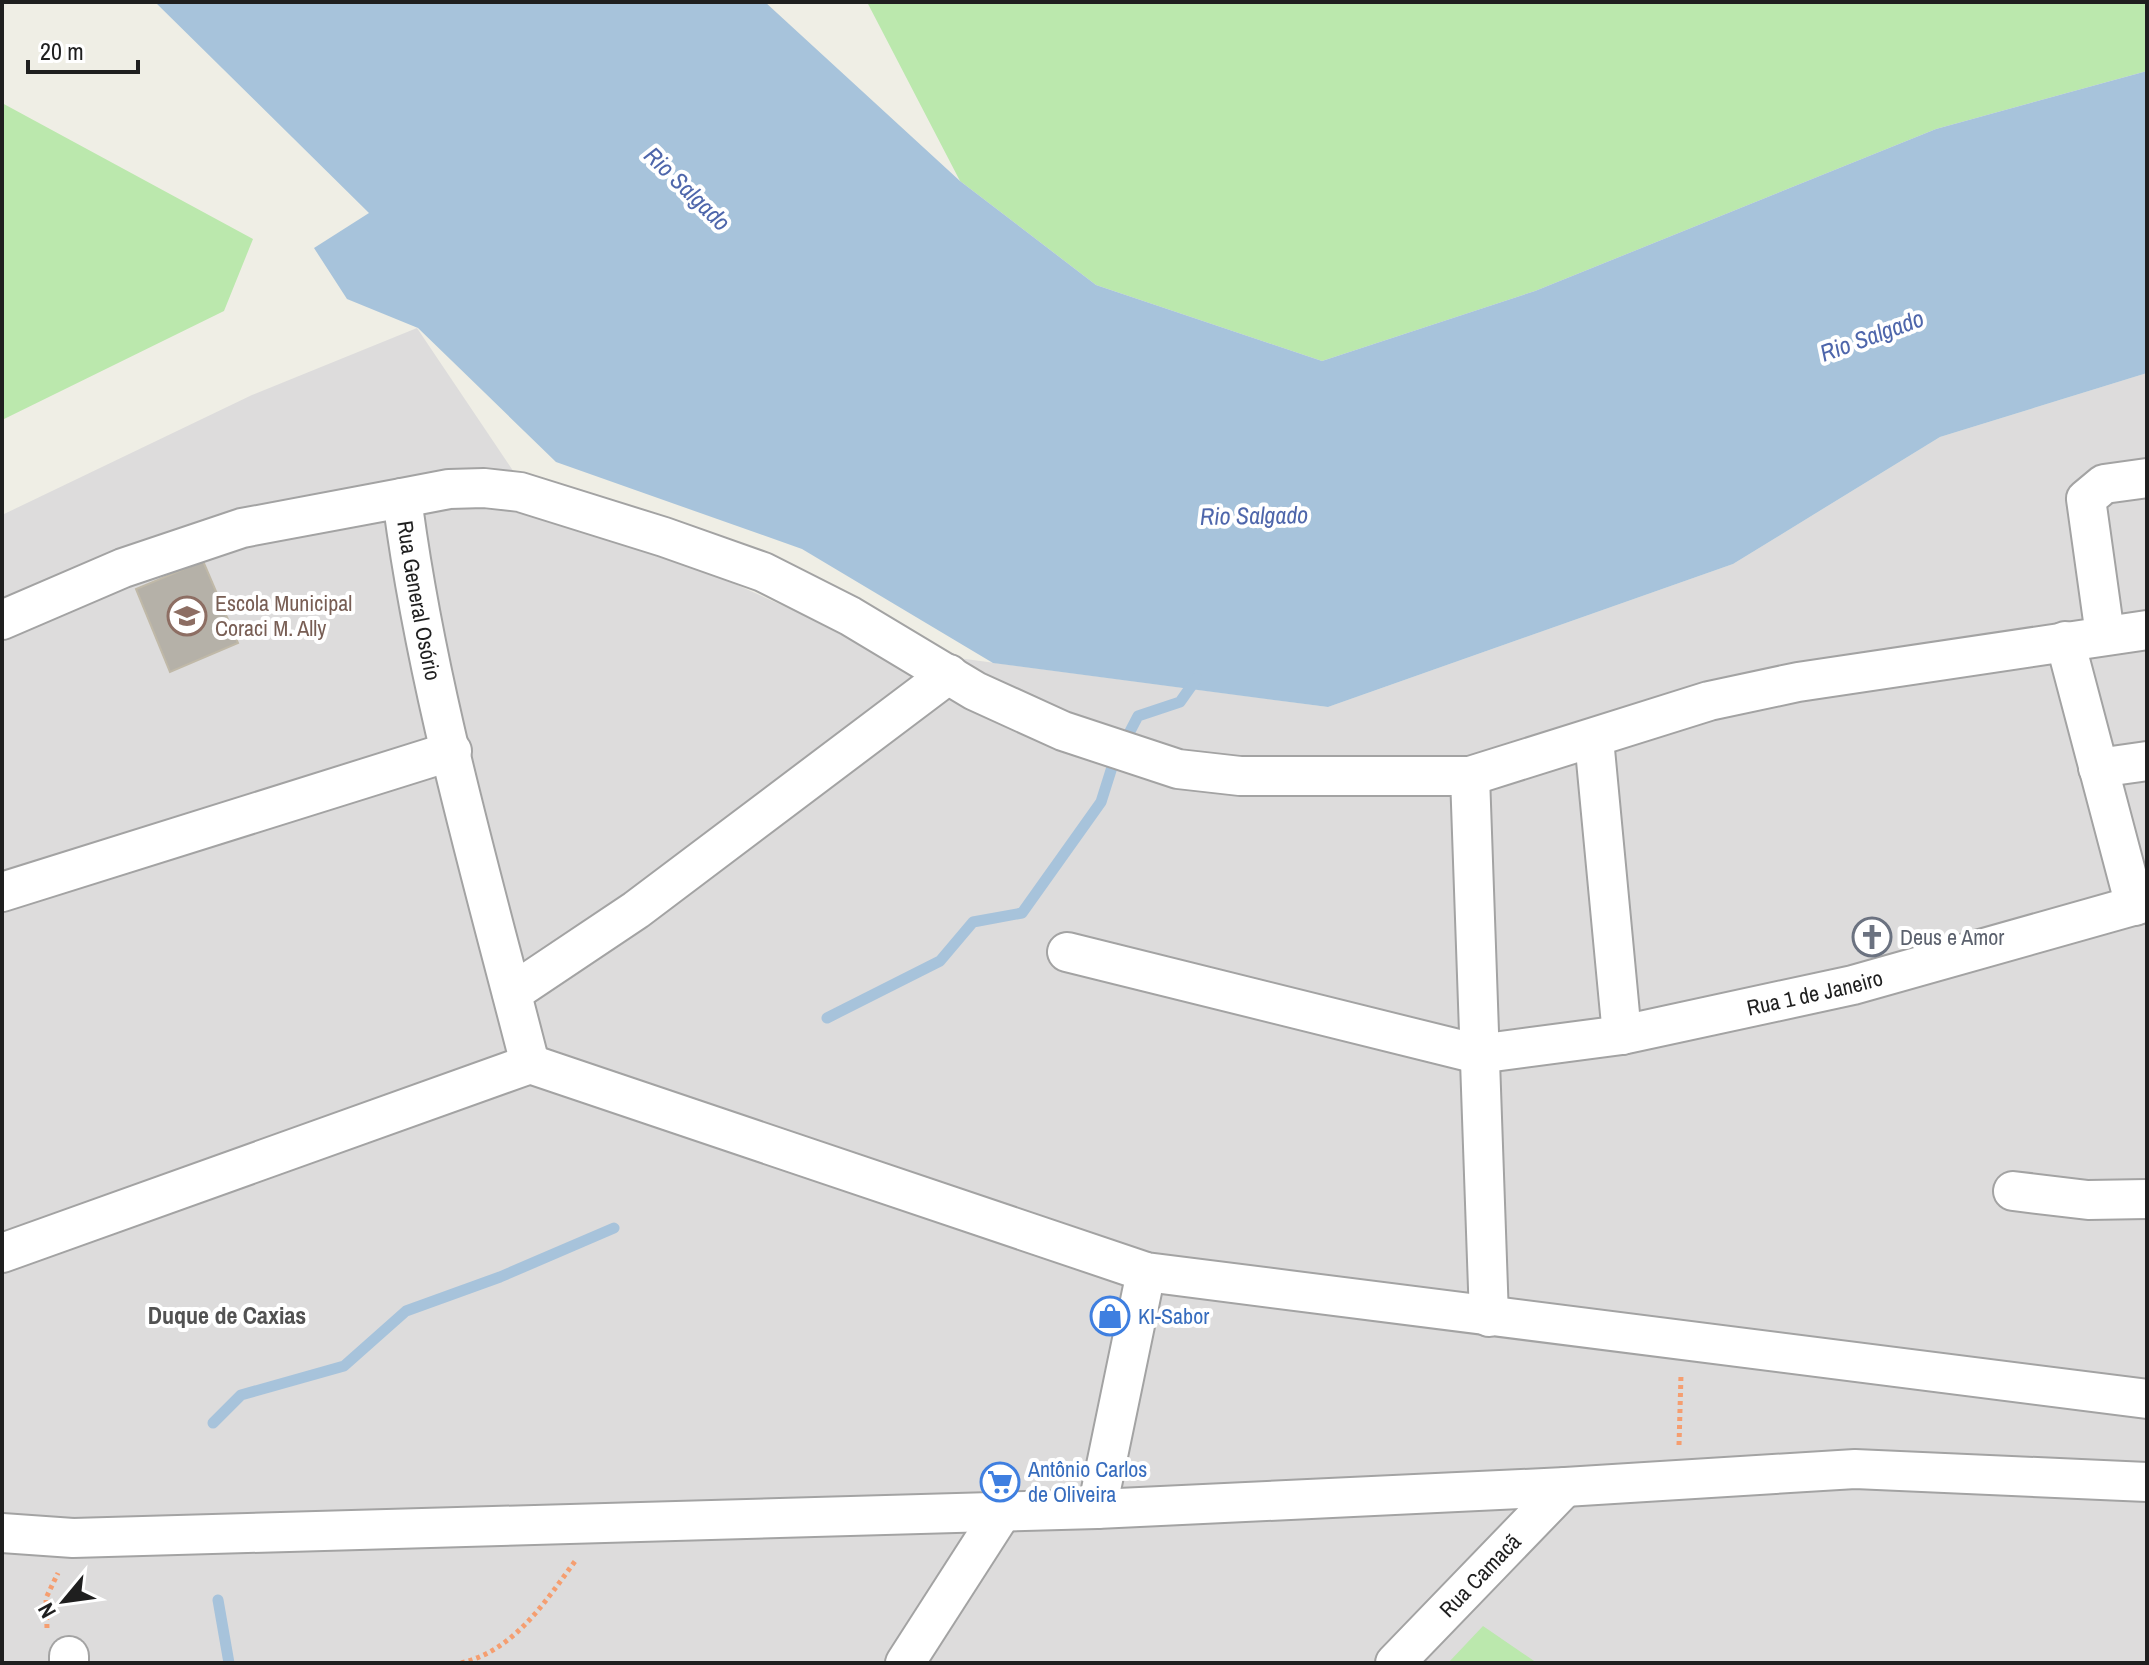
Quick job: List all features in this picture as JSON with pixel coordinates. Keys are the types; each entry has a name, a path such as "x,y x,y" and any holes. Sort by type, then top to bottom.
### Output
{"street":[{"path":"2105,635 2086,499 2104,484 2147,478"},
{"path":"402,498 484,488 520,492 592,513 763,572 850,616 988,697 1113,749 1178,769 1240,776 1470,776 1709,701 1783,685 2147,630"},
{"name":"Rua General Osório","path":"2,620 123,568 242,528 303,514 402,498 408,545 452,751 530,1064"},
{"path":"2065,641 2098,768 2141,904"},
{"path":"512,993 636,910 949,674"},
{"path":"1594,739 1622,1035"},
{"path":"2,892 452,751"},
{"path":"2098,768 2147,761"},
{"path":"1470,776 1489,1317"},
{"name":"Rua 1 de Janeiro","path":"1478,1054 1622,1035 1853,985 2141,904"},
{"path":"1067,952 1478,1054"},
{"path":"2,1253 530,1064 1146,1272 2147,1399"},
{"path":"2013,1191 2088,1200 2147,1199"},
{"path":"1097,1509 1146,1272"},
{"path":"2,1533 73,1538 604,1520 1097,1509 1565,1487 1855,1469 2147,1482"},
{"name":"Rua Camacã","path":"1395,1663 1565,1487"},
{"path":"905,1663 1004,1509"}],"path":[{"path":"1678,1480 1682,1342"},
{"path":"461,1663 492,1653 511,1640 548,1597 604,1520"},
{"path":"69,1660 47,1634 46,1598 73,1538"}],"shaded area":[{"path":"417,328 526,490 875,647 1328,707 1733,564 1940,437 2147,373 2147,1663 2,1663 2,515 252,395"}],"green space":[{"path":"867,2 2147,2 2147,71 1936,129 1535,291 1322,361 1096,285 960,181"},
{"path":"2,103 253,239 224,311 2,420"},
{"path":"1483,1626 1537,1663 1448,1663"}],"water":[{"name":"Rio Salgado","path":"155,2 765,2 960,181 1096,285 1322,361 1535,291 1936,129 2147,71 2147,373 1940,437 1733,564 1328,707 993,663 802,549 556,462 418,328 347,299 314,248 369,213"}],"building":[{"name":"Escola Municipal Coraci M. Ally","path":"203,561 238,643 170,672 136,589"}],"waterway":[{"path":"827,1018 940,961 973,922 1022,913 1101,802 1113,764 1138,716 1180,702 1197,678"},
{"path":"213,1423 241,1395 344,1366 406,1311 500,1277 614,1228"},
{"path":"218,1600 229,1663"}],"place":[{"name":"Escola Municipal Coraci M. Ally","path":"187,616"},
{"name":"Deus e Amor","path":"1872,937"},
{"name":"KI-Sabor","path":"1110,1316"},
{"name":"Antônio Carlos de Oliveira","path":"1000,1482"}],"district":[{"name":"Duque de Caxias","path":"227,1316"}]}
